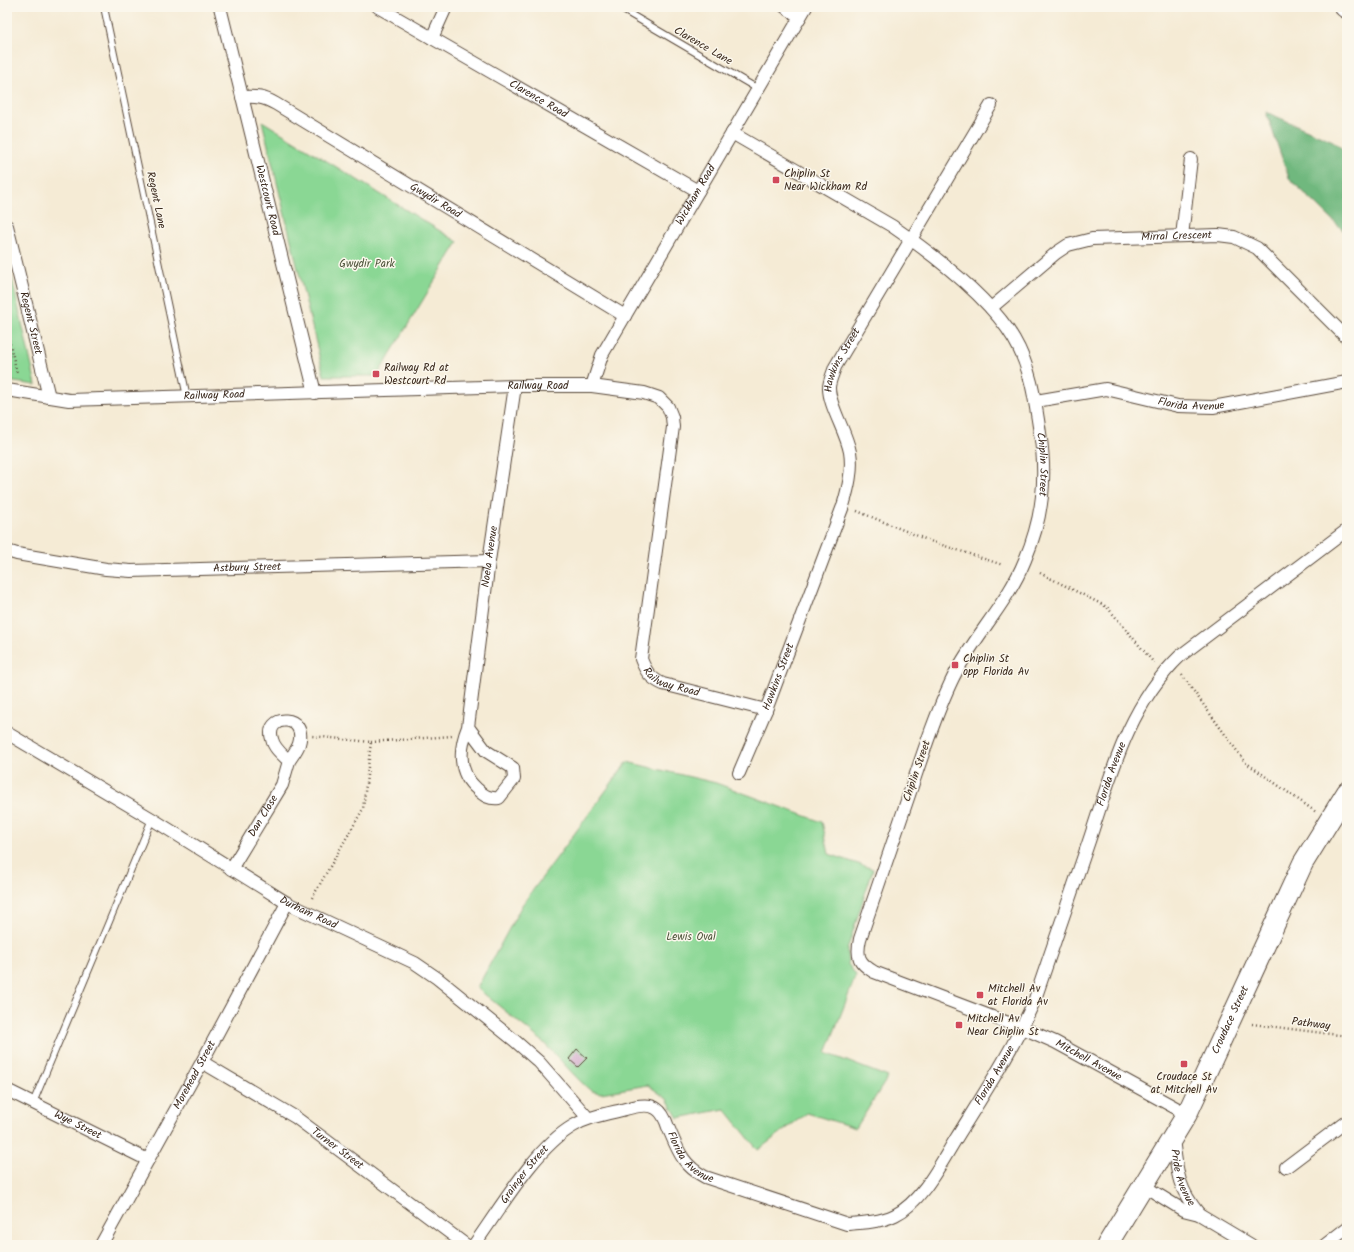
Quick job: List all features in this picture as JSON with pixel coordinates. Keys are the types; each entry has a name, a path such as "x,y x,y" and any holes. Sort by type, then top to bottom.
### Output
{"highway":[{"name":"Croudace Street","path":"1107,1245 1187,1114 1300,870 1328,820 1347,792"}],"street":[{"name":"Westcourt Road","path":"220,7 315,393"},
{"name":"Clarence Road","path":"378,7 698,191"},
{"path":"432,38 446,7"},
{"path":"785,7 803,12"},
{"name":"Wickham Road","path":"592,386 602,354 803,12"},
{"name":"Gwydir Road","path":"242,97 256,96 267,99 276,104 625,316"},
{"name":"Hawkins Street","path":"739,773 766,710 843,506 848,488 851,469 850,453 842,425 831,399 829,387 831,380 836,367 991,104"},
{"name":"Chiplin Street","path":"732,133 892,226 977,294 991,308 1014,339 1030,375 1036,401 1044,458 1043,482 1038,521 1025,561 1015,581 975,640 951,680 932,729 858,947 857,953 862,963 874,972"},
{"path":"1182,236 1191,159"},
{"name":"Regent Street","path":"7,226 49,397"},
{"name":"Mirral Crescent","path":"991,308 1056,253 1068,245 1092,239 1218,235 1234,237 1257,248 1347,338"},
{"name":"Florida Avenue","path":"1036,401 1106,389 1178,406 1213,408 1347,382"},
{"name":"Railway Road","path":"7,390 69,400 515,386 592,386 644,393 659,398 668,407 672,417 673,427 642,659 645,671 652,679 663,684 766,710"},
{"name":"Noela Avenue","path":"468,727 486,751 513,768 514,779 499,798 486,796 472,784 465,775 461,755 464,736 468,727 489,561 515,386"},
{"name":"Florida Avenue","path":"588,1118 634,1107 646,1106 657,1109 664,1117 681,1156 696,1172 705,1177 847,1224 863,1223 895,1215 921,1192 1002,1065 1023,1028 1035,999 1121,747 1146,698 1161,675 1180,656 1347,530"},
{"name":"Astbury Street","path":"7,551 91,566 131,571 489,561"},
{"name":"Durham Road","path":"7,733 152,819 287,903 394,952 437,978 539,1062 588,1118"},
{"name":"Dan Close","path":"231,869 282,785 289,761"},
{"name":"Morehead Street","path":"101,1245 202,1062 287,903"},
{"name":"Mitchell Avenue","path":"874,972 1023,1028 1056,1042 1187,1114"},
{"name":"Turner Street","path":"202,1062 295,1117 466,1245"},
{"name":"Wye Street","path":"7,1090 148,1160"},
{"name":"Grainger Street","path":"474,1245 542,1151 572,1126 588,1118"},
{"path":"1286,1167 1347,1122"},
{"name":"Pride Avenue","path":"1173,1138 1177,1174 1180,1185 1186,1198 1199,1214"},
{"name":"Pride Avenue","path":"1144,1186 1183,1210 1199,1214 1247,1244"},
{"path":"1325,1245 1347,1228"}],"lane":[{"name":"Regent Lane","path":"104,7 187,397"},
{"name":"Clarence Lane","path":"618,7 758,89"},
{"path":"33,1104 152,819"}],"path":[{"path":"7,332 17,373"},
{"path":"857,511 930,541 1003,566"},
{"path":"1040,573 1106,607 1154,662"},
{"path":"1182,675 1245,762 1328,820"},
{"path":"312,736 371,742 452,736"},
{"path":"312,898 363,809 371,742"},
{"name":"Pathway","path":"1252,1024 1347,1036"}],"green space":[{"path":"1266,112 1333,141 1347,153 1347,234 1289,178"},
{"name":"Gwydir Park","path":"262,121 458,242 377,376 324,376"},
{"path":"7,257 36,385 7,381"},
{"name":"Lewis Oval","path":"627,762 716,783 822,822 829,854 873,869 847,950 848,964 856,975 826,1053 888,1077 856,1128 807,1113 758,1150 725,1109 678,1118 667,1099 648,1085 601,1093 591,1091 542,1041 477,988 522,905"}],"building":[{"path":"577,1049 587,1058 578,1067 569,1059"}],"place":[{"name":"Chiplin St Near Wickham Rd","path":"776,180"},
{"name":"Railway Rd at Westcourt Rd","path":"376,374"},
{"name":"Chiplin St opp Florida Av","path":"955,665"},
{"name":"Mitchell Av at Florida Av","path":"980,995"},
{"name":"Mitchell Av Near Chiplin St","path":"959,1025"},
{"name":"Croudace St at Mitchell Av","path":"1184,1064"}]}
